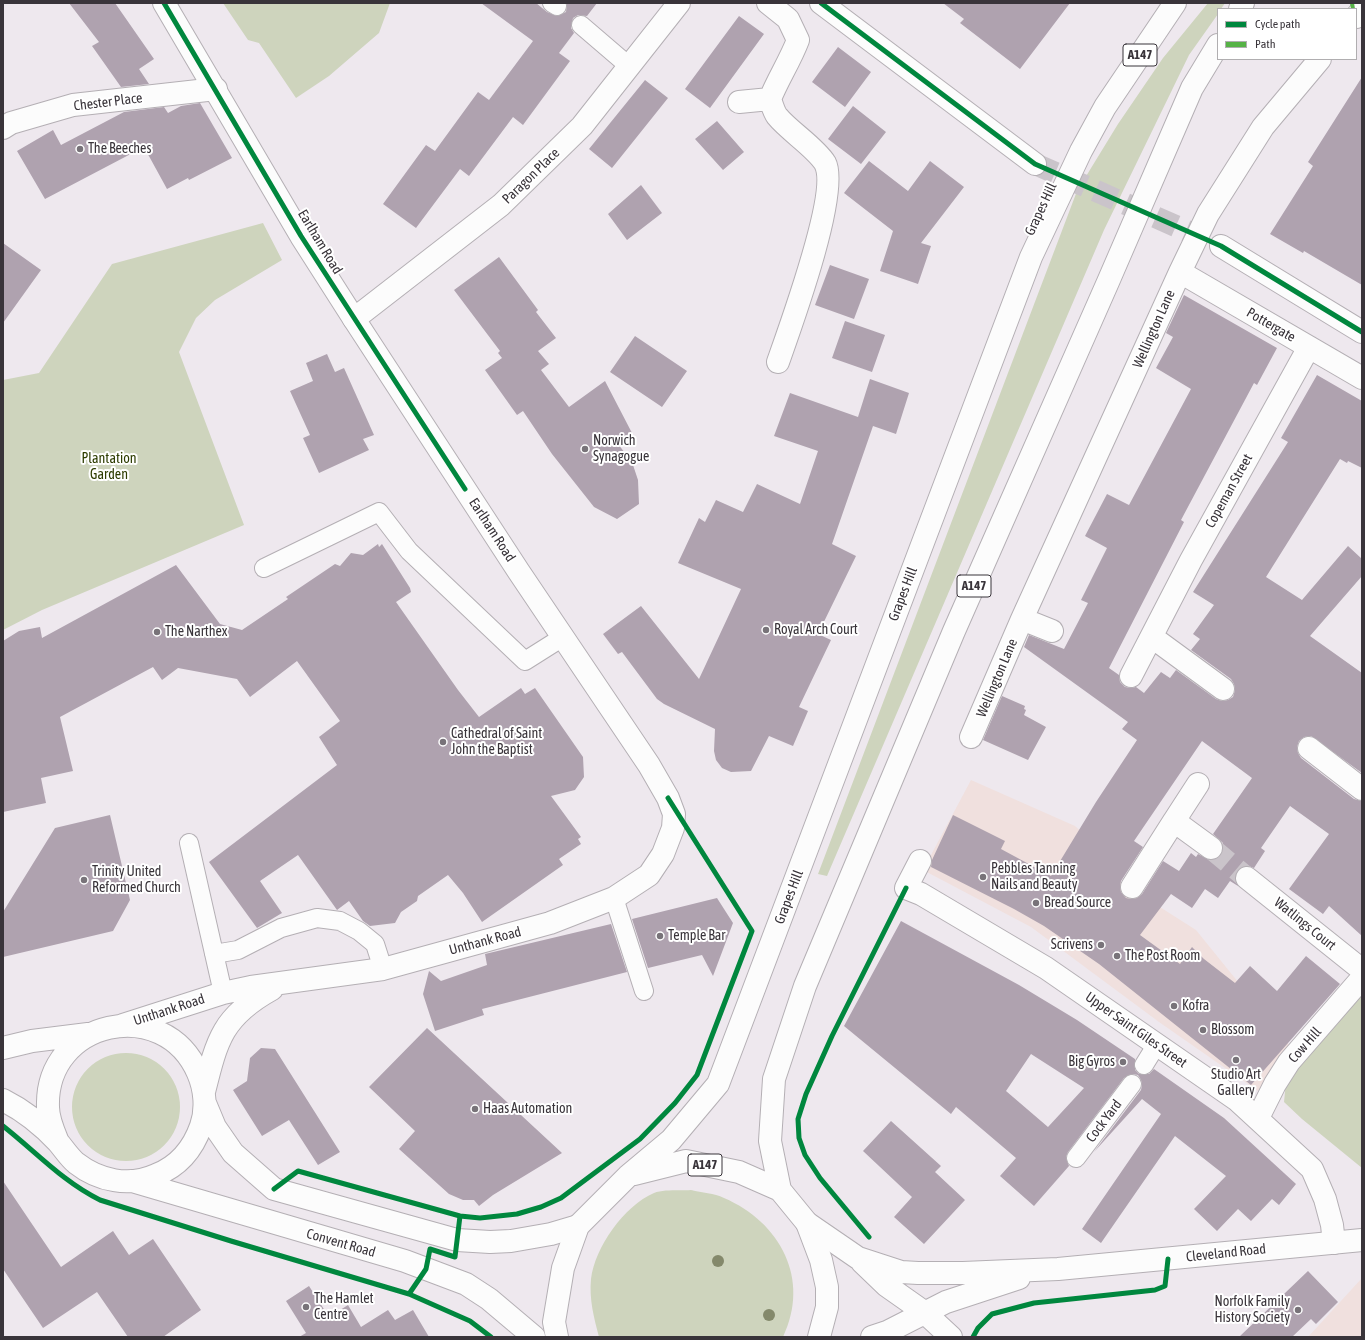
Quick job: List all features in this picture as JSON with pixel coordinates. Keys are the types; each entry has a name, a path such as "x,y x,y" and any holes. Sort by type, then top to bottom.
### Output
{"main road":[{"name":"Earlham Road","path":"164,3 216,89 301,236 562,637 649,765 668,798 674,814 673,828 663,854"},
{"name":"Paragon Place","path":"354,319 501,205 582,126 679,3"},
{"path":"768,3 788,19 798,40 790,60 777,81 770,100 776,116 795,132 825,164 828,180 817,246 778,362"},
{"path":"821,3 1035,164"},
{"name":"Grapes Hill","path":"628,1176 671,1140 718,1084 1031,257 1085,144 1105,107 1176,3"},
{"name":"A147","path":"780,1190 770,1141 774,1079 805,986 954,630 1192,88 1217,47"},
{"name":"Wellington Lane","path":"971,737 1022,619 1180,272 1208,214 1263,126 1319,60"},
{"name":"Chester Place","path":"3,128 11,122 73,105 216,89"},
{"path":"739,102 770,100"},
{"path":"1221,246 1362,332"},
{"name":"Pottergate","path":"1180,272 1362,378"},
{"name":"Copeman Street","path":"1131,676 1191,560 1309,347"},
{"path":"1022,619 1052,631"},
{"path":"1152,637 1223,689"},
{"path":"1309,748 1362,789"},
{"path":"1132,887 1198,784"},
{"path":"1174,821 1211,848"},
{"name":"Unthank Road","path":"122,1025 223,993 286,982 382,969 550,923 614,898 649,875 663,854"},
{"name":"Upper Saint Giles Street","path":"920,861 906,888 933,902 1046,968 1237,1100 1258,1118 1312,1169 1325,1198 1332,1225 1334,1242"},
{"name":"Watlings Court","path":"1247,878 1362,970"},
{"name":"Cow Hill","path":"1258,1118 1275,1084 1289,1062 1362,978"},
{"name":"Unthank Road","path":"132,1181 149,1178 165,1171 178,1163 188,1152 197,1138 202,1122 210,1066 228,1022 251,1000 286,982"},
{"path":"3,1048 32,1041 91,1033 105,1028 122,1025 140,1026 161,1033 183,1048 194,1064 215,1127 234,1153 274,1189 457,1240 490,1242 512,1241 552,1234 578,1226"},
{"path":"58,1142 50,1124 48,1106 51,1082 59,1062 73,1045 91,1033"},
{"path":"3,1100 33,1119 58,1142 75,1162 98,1176 114,1181 132,1181"},
{"name":"A147","path":"557,1337 554,1322 563,1268 578,1226 628,1176 686,1161 739,1172 780,1190 807,1223 821,1260 827,1287 827,1307 819,1337"},
{"name":"Convent Road","path":"132,1181 405,1261 466,1284 489,1299 534,1337"},
{"name":"Cleveland Road","path":"807,1223 858,1258 901,1272 918,1273 963,1273 1132,1263 1362,1240"},
{"path":"858,1258 887,1286 924,1312 951,1337"},
{"name":"Cleveland Road","path":"887,1335 924,1312 946,1302 1042,1269"}],"lane":[{"path":"581,25 630,67"},
{"path":"264,568 379,512 408,551 525,661 562,637"},
{"path":"189,843 223,993"},
{"path":"614,898 644,991"},
{"path":"214,954 238,950 281,928 317,918 340,921 359,931 375,944 382,969"},
{"path":"1144,1065 1157,1044"},
{"name":"Cock Yard","path":"1076,1158 1132,1084"}],"shaded area":[{"path":"971,780 1075,826 1115,862 1108,874 1196,930 1294,1051 1258,1091 1159,1022 1031,927 923,870"},
{"path":"1362,1278 1362,1337 1308,1337"}],"green space":[{"path":"223,3 390,3 379,33 329,76 296,98 259,43 248,40"},
{"path":"1208,3 1225,3 1222,8 1217,8 1217,15 1189,55 1104,230 827,876 818,874 1077,191 1118,124 1163,58"},
{"name":"Plantation Garden","path":"263,223 282,260 215,300 196,318 179,352 244,525 42,610 3,630 3,380 39,373 112,264"},
{"path":"1362,995 1362,1168 1302,1119 1284,1102 1286,1082 1302,1060"},
{"path":"126,1053 147,1057 164,1069 176,1086 180,1107 176,1128 164,1145 147,1157 126,1161 105,1157 88,1145 76,1128 72,1107 76,1086 88,1069 105,1057"},
{"path":"691,1190 720,1196 744,1208 761,1222 775,1237 785,1255 791,1274 793,1294 791,1315 783,1337 599,1337 591,1301 591,1279 598,1254 605,1241 622,1217 643,1199 658,1192"}],"building":[{"path":"69,3 115,3 154,59 139,69 149,84 121,87 92,46 99,42"},
{"path":"481,3 536,3 547,12 557,16 566,12 567,3 597,3 587,16 578,15 573,18 571,28 574,33 559,53 570,61 523,125 513,117 469,176 460,169 416,228 383,204 426,145 435,151 478,92 489,100 533,41"},
{"path":"943,3 1070,3 1020,69 960,23 964,19"},
{"path":"739,16 764,34 710,108 685,89"},
{"path":"838,47 871,72 845,107 812,82"},
{"path":"1362,77 1362,285 1304,251 1303,253 1270,234 1313,166 1308,162"},
{"path":"645,80 668,98 612,168 589,149"},
{"name":"The Beeches","path":"200,103 232,158 189,180 188,178 167,189 144,147 45,199 17,151 53,130 61,145 124,112 164,107 168,113 181,106"},
{"path":"853,106 886,132 861,164 828,139"},
{"path":"717,121 744,152 723,170 695,139"},
{"path":"869,161 908,191 930,161 964,187 921,243 931,246 918,284 880,271 893,231 844,193"},
{"path":"641,185 662,213 627,240 608,214"},
{"path":"3,243 41,270 3,323"},
{"path":"499,257 538,310 536,312 556,338 538,351 549,364 541,370 569,407 605,381 632,433 618,444 632,462 638,480 639,504 617,519 594,507 552,454 523,411 517,415 485,370 502,358 498,353 500,351 454,290"},
{"path":"830,265 869,279 854,319 815,305"},
{"path":"1184,295 1277,348 1257,385 1254,383 1181,520 1184,522 1109,668 1119,675 1120,682 1125,687 1136,687 1144,693 1161,672 1170,678 1176,670 1216,699 1222,701 1233,697 1235,690 1231,679 1191,650 1200,639 1193,634 1214,605 1193,592 1288,442 1281,438 1317,375 1362,401 1362,468 1340,459 1266,577 1302,600 1348,546 1362,559 1362,576 1310,636 1362,673 1362,773 1311,736 1304,737 1299,741 1297,747 1301,758 1354,799 1362,801 1362,936 1329,906 1323,914 1289,889 1329,834 1290,806 1261,848 1265,851 1254,868 1243,866 1237,871 1235,877 1238,886 1230,881 1218,898 1205,889 1192,908 1171,894 1140,935 1180,964 1192,947 1204,959 1235,983 1250,966 1277,991 1306,956 1340,984 1251,1085 1099,964 1044,926 931,867 932,860 953,815 1005,841 1001,849 1051,876 1096,802 1137,740 1122,729 1128,722 1024,647 1029,635 1064,649 1088,603 1081,600 1107,548 1085,536 1107,494 1129,505 1191,389 1156,368 1173,337 1166,333","holes":["1202,741 1252,778 1213,834 1223,843 1221,855 1216,859 1210,860 1198,854 1196,857 1191,853 1179,871 1163,861 1142,894 1137,898 1126,898 1121,892 1121,881 1143,847 1134,841"]},
{"path":"845,321 885,335 872,372 832,358"},
{"path":"635,336 687,371 662,407 610,372"},
{"path":"327,354 335,372 344,368 374,435 363,439 369,450 319,473 303,438 310,435 290,391 313,381 306,363"},
{"name":"Royal Arch Court","path":"870,379 909,393 896,434 873,426 832,544 856,556 818,634 831,640 799,707 808,711 793,746 769,736 751,771 731,772 722,768 716,760 714,751 715,729 664,704 657,699 622,652 618,654 603,634 641,606 699,679 741,589 678,563 699,518 705,522 716,500 743,512 757,484 800,504 818,451 774,436 790,393 858,417"},
{"name":"Cathedral of Saint John the Baptist","path":"378,544 379,547 382,544 410,588 411,592 396,602 458,690 479,717 521,688 525,694 535,688 583,757 584,777 575,790 551,796 581,837 578,839 581,844 559,859 563,865 482,922 463,893 448,875 418,896 417,901 401,912 395,923 370,926 363,921 349,901 337,910 298,855 260,881 282,913 257,928 209,862 337,765 319,737 340,721 297,661 250,697 237,679 178,668 162,680 153,667 60,717 73,771 41,778 46,803 3,812 3,641 19,631 40,627 42,638 176,565 220,624 242,630 288,599 286,597 335,564 340,566 351,553 363,555"},
{"path":"1002,696 1025,706 1024,709 1026,710 1024,715 1046,727 1028,760 983,740"},
{"name":"Trinity United Reformed Church","path":"110,815 130,900 113,931 3,957 3,912 55,828"},
{"name":"Temple Bar","path":"717,898 733,923 713,976 702,955 648,968 632,919"},
{"path":"901,921 1019,985 1077,1020 1135,1059 1135,1070 1139,1074 1149,1074 1154,1069 1224,1118 1296,1184 1279,1205 1272,1199 1251,1221 1238,1209 1217,1231 1194,1209 1226,1176 1175,1136 1101,1243 1082,1229 1161,1114 1142,1099 1094,1152 1141,1090 1141,1080 1138,1075 1133,1074 1124,1078 1068,1152 1066,1157 1069,1166 1034,1206 1000,1176 1016,1158 956,1107 951,1114 844,1026","holes":["1031,1054 1084,1088 1048,1127 1006,1091"]},
{"path":"611,924 627,972 482,1009 484,1015 435,1031 423,994 429,971 441,981 487,965 485,954"},
{"name":"Haas Automation","path":"427,1028 562,1153 493,1195 479,1206 474,1200 463,1200 449,1194 399,1149 415,1131 369,1087"},
{"path":"261,1048 275,1049 340,1152 318,1165 289,1120 262,1136 233,1090 247,1081 250,1058"},
{"path":"891,1121 941,1166 935,1172 965,1200 924,1244 894,1217 912,1197 863,1151"},
{"path":"3,1181 61,1267 113,1231 129,1255 153,1239 201,1310 163,1337 128,1337 97,1292 43,1328 3,1269"},
{"name":"Norfolk Family History Society","path":"1308,1271 1338,1302 1316,1324 1311,1319 1292,1337 1239,1337"},
{"name":"The Hamlet Centre","path":"309,1286 329,1317 348,1305 361,1327 388,1310 395,1320 413,1310 429,1337 299,1337 306,1333 286,1301"}],"tunnel":[{"path":"1035,164 1221,246"},
{"path":"1211,848 1247,878"}],"marked path":[{"path":"1352,3 1353,8"}],"cycle path":[{"path":"164,3 301,236 465,489"},
{"path":"821,3 1035,164 1221,246 1362,332"},
{"path":"274,1189 298,1171 460,1216 480,1218 517,1214 541,1207 561,1198 640,1139 675,1103 697,1075 752,931 668,798"},
{"path":"869,1237 820,1178 805,1155 799,1138 798,1119 806,1094 832,1036 906,888"},
{"path":"3,1126 61,1175 100,1200 409,1294 470,1321 491,1337"},
{"path":"409,1294 426,1269 430,1249 455,1257 460,1216"},
{"path":"973,1337 978,1328 992,1314 1034,1303 1155,1290 1165,1286 1168,1259"}],"place":[{"name":"The Beeches","path":"80,149"},
{"name":"Norwich Synagogue","path":"585,449"},
{"name":"Royal Arch Court","path":"766,630"},
{"name":"The Narthex","path":"157,632"},
{"name":"Cathedral of Saint John the Baptist","path":"443,742"},
{"name":"Pebbles Tanning Nails and Beauty","path":"983,877"},
{"name":"Trinity United Reformed Church","path":"84,880"},
{"name":"Bread Source","path":"1036,903"},
{"name":"Temple Bar","path":"660,936"},
{"name":"Scrivens","path":"1101,945"},
{"name":"The Post Room","path":"1117,956"},
{"name":"Kofra","path":"1174,1006"},
{"name":"Blossom","path":"1203,1030"},
{"name":"Studio Art Gallery","path":"1236,1060"},
{"name":"Big Gyros","path":"1123,1062"},
{"name":"Haas Automation","path":"475,1109"},
{"name":"The Hamlet Centre","path":"306,1307"},
{"name":"Norfolk Family History Society","path":"1298,1310"}]}
